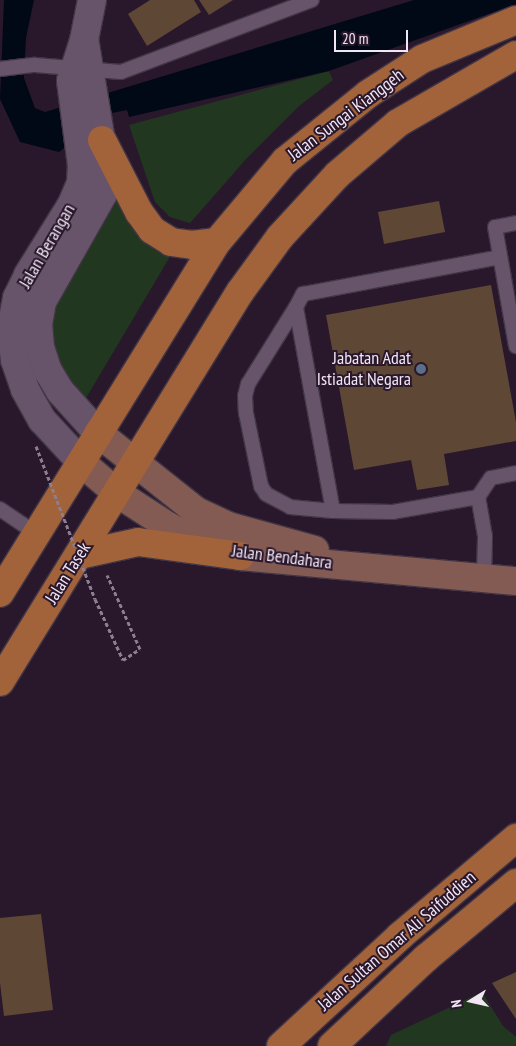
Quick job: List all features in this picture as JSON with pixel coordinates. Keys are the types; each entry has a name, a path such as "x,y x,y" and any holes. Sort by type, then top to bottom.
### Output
{"main road":[{"name":"Jalan Sungai Kianggeh","path":"98,433 217,242 284,161 368,94 422,59 516,20"},
{"path":"134,463 240,292 280,237 337,175 398,123 516,55"},
{"path":"90,142 152,230 171,242 192,245 217,242"},
{"path":"0,593 82,463 98,433"},
{"name":"Jalan Bendahara","path":"98,433 196,511 228,526 358,564"},
{"name":"Jalan Bendahara","path":"82,463 117,493 197,541 240,556 303,563 358,564 516,581"},
{"name":"Jalan Tasek","path":"0,682 134,463"},
{"path":"79,555 138,542 240,556"},
{"name":"Jalan Sultan Omar Ali Saifuddien","path":"263,1046 286,1040 400,936 516,838"},
{"name":"Jalan Sultan Omar Ali Saifuddien","path":"332,1046 426,958 516,883"},
{"path":"347,1046 359,1021"}],"street":[{"name":"Jalan Berangan","path":"92,0 84,40 81,81 90,142 106,171 103,194 42,302 38,324 40,347 48,371 60,391 98,433"},
{"name":"Jalan Berangan","path":"82,463 42,420 7,355 17,298 72,204 80,183 90,142"}],"lane":[{"path":"0,69 35,65 81,81 121,72 312,0"},
{"path":"516,223 495,227 516,346"},
{"path":"478,498 393,512 290,507 266,494 260,486 246,413 245,396 248,384 304,294 500,257"},
{"path":"296,307 333,510"},
{"path":"484,578 485,536 478,498 491,478 516,473"},
{"path":"0,509 37,534"}],"path":[{"path":"36,446 95,599 123,660 140,650 105,576 111,573"}],"green space":[{"path":"329,71 333,80 299,106 247,158 190,223 170,217 155,202 129,125"},
{"path":"116,185 171,255 86,398 63,380 46,318"},
{"path":"482,992 503,1026 516,1037 516,1046 386,1046 391,1035"}],"shaded area":[{"path":"4,0 34,0 26,38 24,78 35,108 45,112 414,0 516,0 516,4 329,71 129,117 127,110 112,113 59,152 20,142 0,99"}],"building":[{"path":"150,0 194,0 201,12 147,46 128,14"},
{"path":"199,0 233,0 209,15"},
{"path":"439,201 445,232 384,244 378,212"},
{"name":"Jabatan Adat Istiadat Negara","path":"491,285 516,422 516,441 444,454 449,485 417,490 411,460 354,470 326,315"},
{"path":"41,914 53,1010 4,1016 0,983 0,918"},
{"path":"516,972 516,1019 492,983"}],"place":[{"name":"Jabatan Adat Istiadat Negara","path":"421,369"}]}
